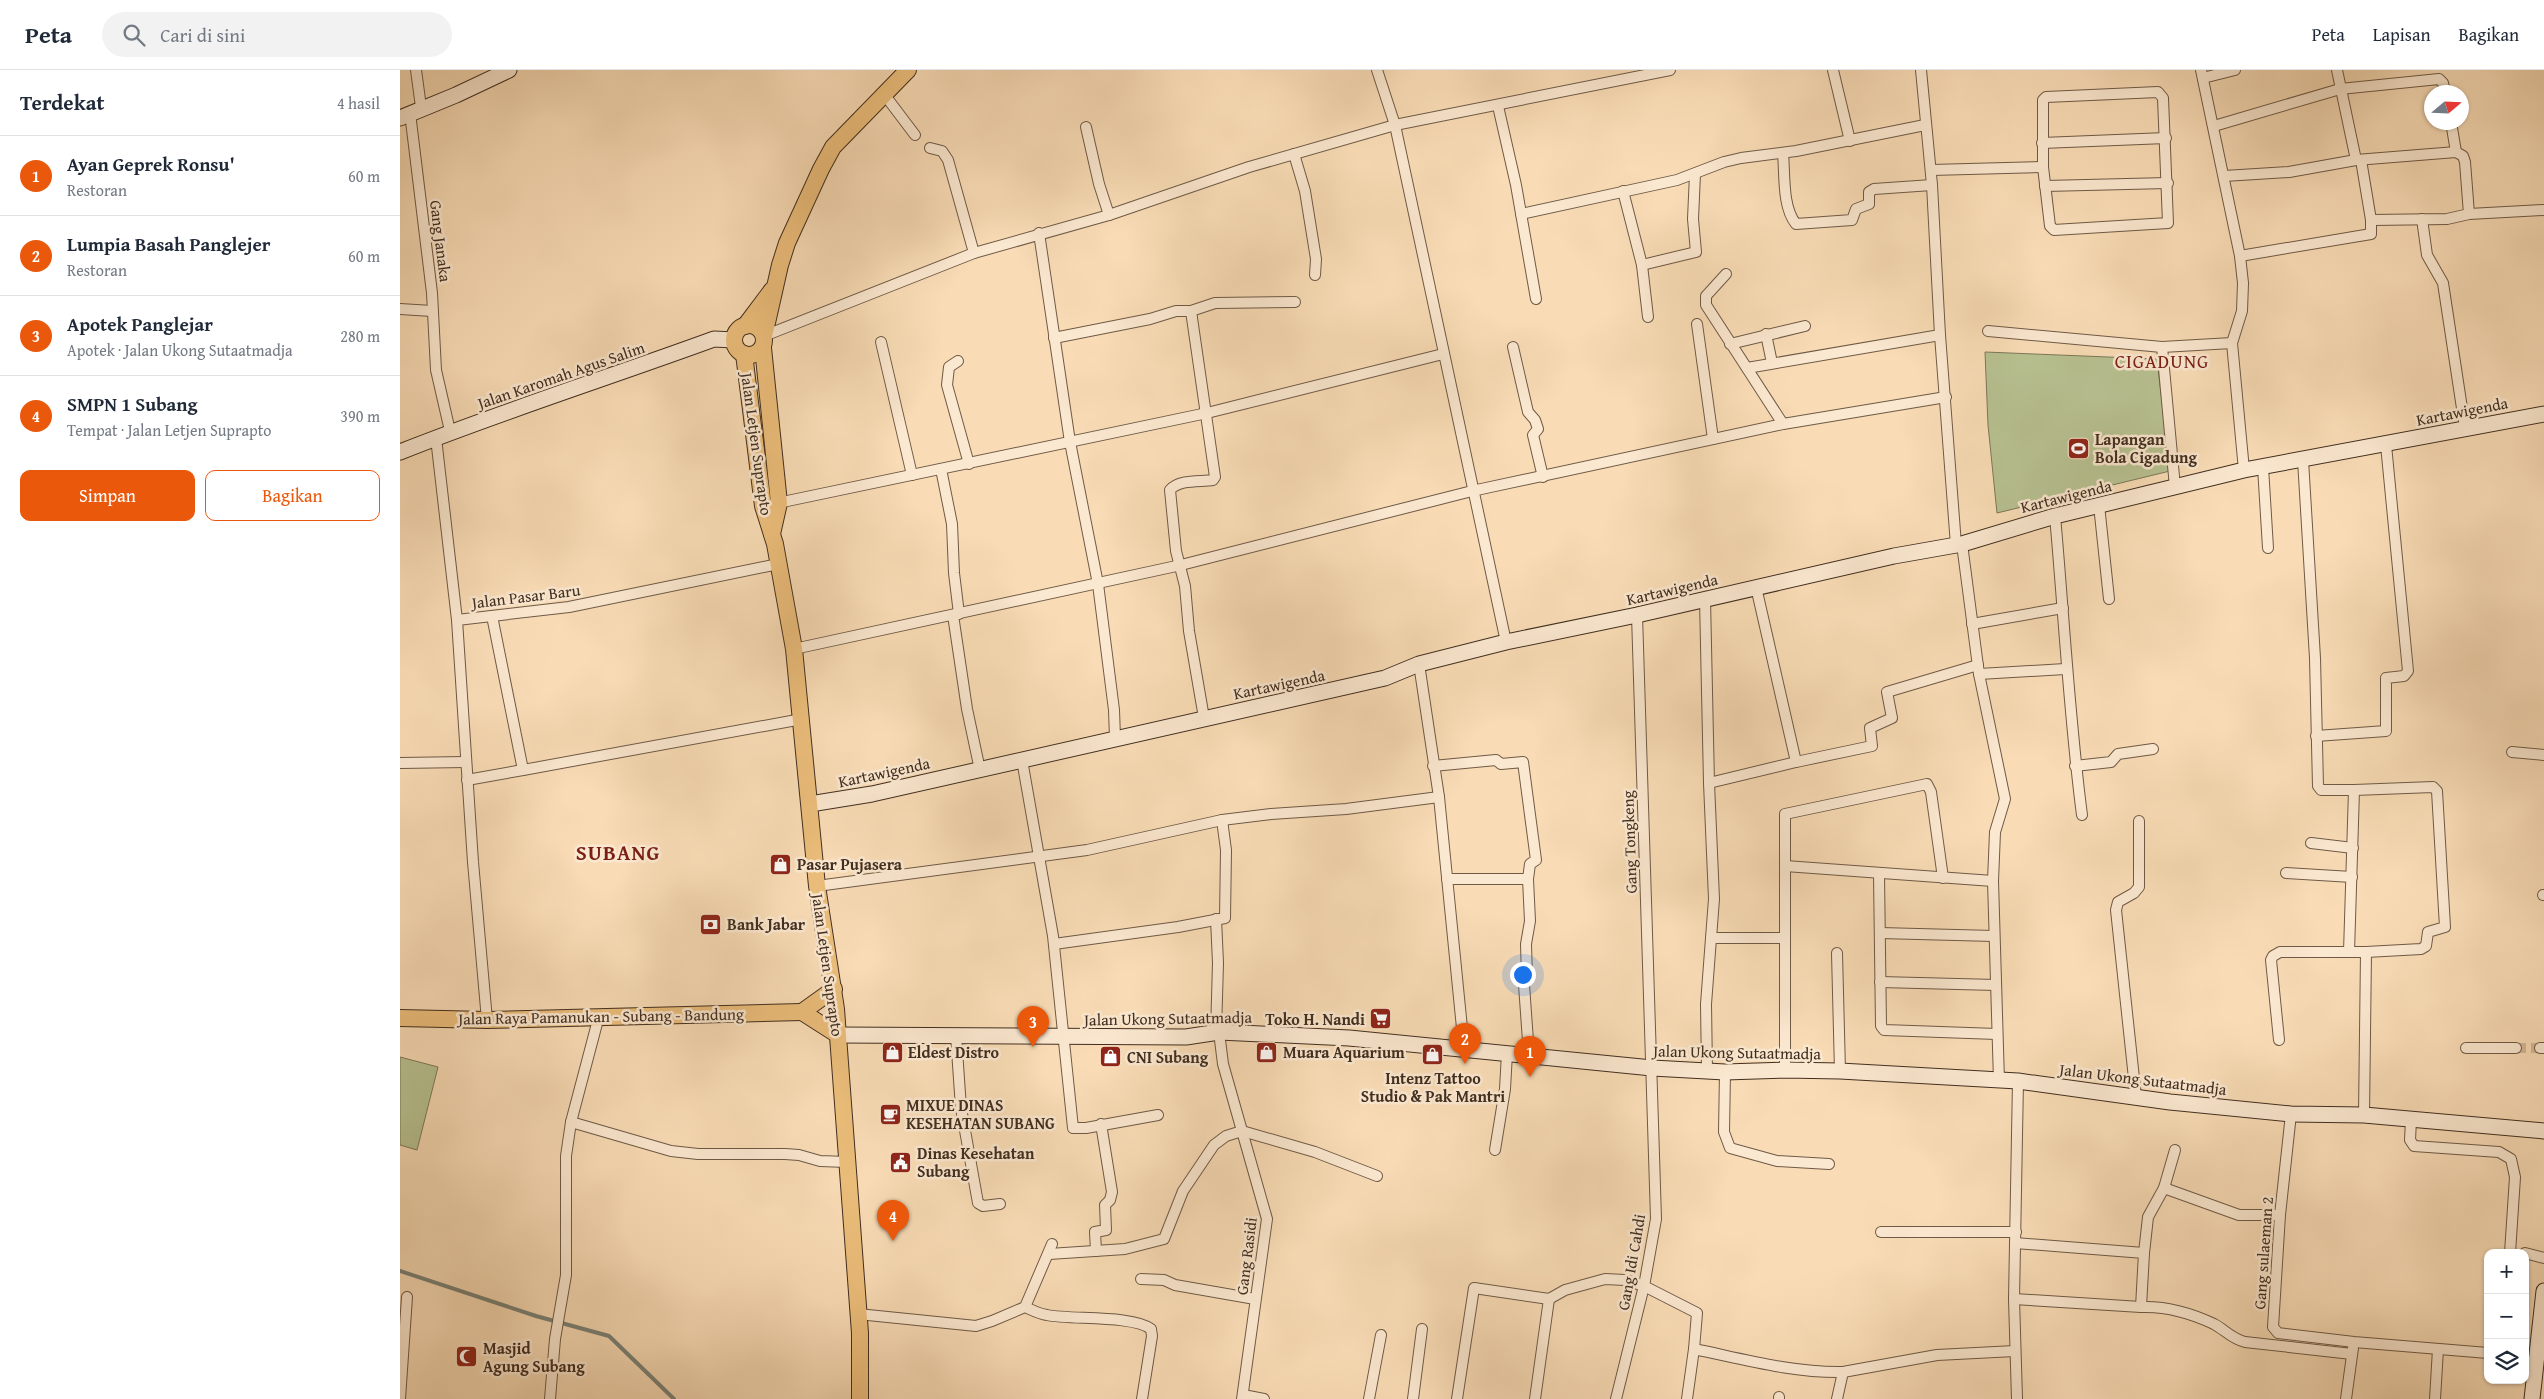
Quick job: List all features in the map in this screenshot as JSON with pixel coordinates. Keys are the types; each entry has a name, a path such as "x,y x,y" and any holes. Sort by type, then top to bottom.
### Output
{"main road":[{"path":"410,113 456,95 509,70"},
{"name":"Jalan Letjen Suprapto","path":"772,534 779,503 763,342 787,243 808,193 833,147 908,70"},
{"path":"745,326 755,326 763,342 752,355 744,354 737,348 734,340 738,331 745,326 776,285"},
{"name":"Jalan Karomah Agus Salim","path":"400,452 443,434 594,383 714,339 734,340"},
{"name":"Jalan Letjen Suprapto","path":"744,354 763,506 772,534 794,649 817,886 834,988 858,1314 860,1399"},
{"name":"Kartawigenda","path":"810,804 872,794 1385,678 1419,664 1506,642 1637,615 1894,556 1959,545 2054,516 2244,470 2544,414"},
{"path":"834,988 802,1012 838,1035"},
{"name":"Jalan Raya Pamanukan - Subang - Bandung","path":"400,1018 487,1020 802,1012"},
{"name":"Jalan Ukong Sutaatmadja","path":"838,1035 1186,1037 1217,1032 1349,1038 1652,1068 1725,1072 1840,1071 2018,1082 2291,1114 2364,1115 2544,1131"},
{"path":"2532,1399 2531,1362 2544,1291"}],"street":[{"name":"Gang Janaka","path":"416,70 410,113 432,293 436,370 443,434"},
{"path":"1377,70 1396,125 1472,491 1506,642"},
{"path":"763,342 974,253 1039,233 1109,215 1249,167 1396,125 1670,70"},
{"path":"1833,70 1850,141"},
{"path":"1921,70 1931,170 1940,335 1959,545 1978,669 2005,799 1995,832 1992,881 1999,1081"},
{"path":"2235,70 2202,74 2240,256 2243,283 2242,311 2232,343 2244,470"},
{"path":"2240,256 2369,235 2372,232 2359,160 2340,89 2337,70"},
{"path":"2214,126 2340,89 2439,79 2443,85"},
{"path":"2158,92 2163,98 2166,138 2169,220 2166,225 2056,231 2050,226 2042,167 2042,143 2044,98 2158,92"},
{"path":"884,94 915,135"},
{"path":"1498,106 1521,214 1536,299"},
{"path":"1521,214 1695,174 1724,162 1850,141 1926,125"},
{"path":"1086,127 1098,184 1109,215"},
{"path":"2452,130 2456,152"},
{"path":"2042,143 2166,138"},
{"path":"930,148 942,151 948,160 974,253"},
{"path":"2224,176 2289,172 2359,160 2456,152 2463,156 2465,162 2470,214"},
{"path":"1783,153 1788,206 1791,218 1796,224 1852,220 1856,210 1869,204 1869,192 1932,184"},
{"path":"1294,154 1305,191 1316,259 1315,274"},
{"path":"1931,170 2042,167"},
{"path":"1642,266 1696,252 1693,219 1695,174"},
{"path":"2046,186 2168,183"},
{"path":"1623,191 1642,266 1648,317"},
{"path":"2371,220 2448,218 2470,214 2544,210"},
{"path":"2422,219 2427,255 2443,283 2465,428"},
{"path":"1039,233 1070,442 1098,584 1114,710 1115,738"},
{"path":"1726,274 1706,296 1705,300 1708,310 1783,424"},
{"path":"1054,338 1150,319 1176,311 1191,311 1215,303 1295,302"},
{"path":"400,309 432,311"},
{"path":"1191,311 1208,413 1215,477 1213,480 1203,482 1182,483 1170,490 1176,552 1181,565 1204,718"},
{"path":"1697,324 1714,439"},
{"path":"1730,344 1805,326"},
{"path":"1988,331 2162,347 2232,343"},
{"path":"1766,334 1772,363"},
{"path":"1747,368 1940,335"},
{"path":"881,342 912,475"},
{"path":"1513,347 1528,412 1535,420 1538,429 1533,435 1542,477"},
{"path":"2162,347 2175,487"},
{"path":"763,506 1208,413 1443,354"},
{"path":"958,361 949,367 946,385 969,464"},
{"path":"794,649 1181,565 1472,491 1783,424 1946,397"},
{"name":"Jalan Pasar Baru","path":"443,434 457,620 569,607 778,564"},
{"path":"2316,736 2386,731 2386,678 2404,676 2408,671 2386,445"},
{"path":"2279,1040 2271,960 2273,956 2280,952 2366,952 2422,949 2426,946 2428,932 2445,927 2437,791 2433,787 2354,792 2319,789 2315,658 2303,460"},
{"path":"2263,467 2268,548"},
{"path":"941,469 952,524 956,615 967,709 980,770"},
{"path":"2099,506 2109,599"},
{"path":"2054,516 2063,608 2065,669 2082,815"},
{"path":"1756,587 1796,762"},
{"path":"1705,599 1709,783 1714,899 1706,1004 1707,1071"},
{"path":"1972,624 2063,608"},
{"name":"Gang Tongkeng","path":"1637,615 1652,1068"},
{"path":"492,616 523,770"},
{"path":"457,620 467,780 487,1020"},
{"path":"1419,664 1439,796 1464,1048"},
{"path":"1709,783 1872,746 1870,728 1892,718 1886,693 1938,676 1978,669 2065,669"},
{"path":"467,780 802,719"},
{"path":"2076,766 2111,762 2118,754 2153,749"},
{"path":"2512,752 2544,755"},
{"path":"1022,760 1054,944 1073,1128 1086,1128 1158,1115"},
{"path":"1433,766 1496,760 1501,764 1522,762 1536,860 1530,864 1528,879 1530,921 1526,944 1527,978 1524,985 1529,1055"},
{"path":"400,763 466,762"},
{"path":"1785,1070 1785,814 1927,784 1931,792 1943,878"},
{"path":"2349,952 2354,792"},
{"path":"817,886 1087,850 1222,820 1271,814 1346,809 1439,796"},
{"path":"1054,944 1178,927 1225,918 1226,850 1222,820"},
{"path":"2136,1097 2116,910 2118,902 2139,887 2139,820"},
{"path":"2311,843 2353,848"},
{"path":"1785,866 1992,881"},
{"path":"2286,873 2352,877"},
{"path":"1879,874 1881,1026 1887,1031 1997,1034"},
{"path":"1447,879 1528,879"},
{"name":"Gang Rasidi","path":"1216,919 1218,963 1217,1032 1223,1064 1267,1219 1243,1397"},
{"path":"1880,933 1994,936"},
{"path":"1711,938 1785,938"},
{"path":"2364,1115 2366,952"},
{"path":"1837,953 1840,1071"},
{"path":"1880,982 1996,985"},
{"path":"550,1399 555,1339 566,1275 566,1156 572,1122 599,1016"},
{"path":"956,1036 961,1108 978,1203 983,1206 1000,1204"},
{"path":"2466,1048 2516,1048"},
{"path":"1495,1150 1505,1089 1507,1053"},
{"name":"Gang Idi Cahdi","path":"1616,1399 1644,1286 1656,1219 1652,1068"},
{"path":"1725,1072 1724,1132 1730,1148 1777,1161 1830,1164"},
{"path":"2017,1399 2014,1299 2018,1082"},
{"name":"Gang sulaeman 2","path":"2291,1114 2280,1214 2273,1327 2275,1331 2278,1333 2354,1342 2484,1353"},
{"path":"2411,1120 2410,1140 2414,1146 2499,1152 2511,1159 2515,1177 2510,1249"},
{"path":"572,1122 671,1151 698,1154 792,1154 820,1162 848,1162"},
{"path":"1096,1251 1095,1232 1106,1230 1106,1205 1110,1200 1112,1192 1101,1124"},
{"path":"858,1314 976,1326 992,1322 1025,1307 1050,1249 1096,1251 1125,1249 1158,1242 1167,1237 1183,1191 1214,1145 1226,1136 1242,1131 1315,1152 1377,1176"},
{"path":"2141,1307 2148,1217 2164,1188 2175,1150"},
{"path":"2164,1188 2239,1215 2280,1214"},
{"path":"1881,1232 2016,1232"},
{"path":"2015,1243 2144,1253"},
{"path":"2529,1254 2544,1258"},
{"path":"1141,1279 1164,1280 1175,1285 1256,1299"},
{"path":"1456,1399 1474,1288 1549,1299 1565,1290 1606,1279 1625,1280 1644,1286 1698,1314 1687,1399"},
{"path":"400,1399 407,1297"},
{"path":"1535,1399 1549,1299"},
{"path":"2014,1299 2141,1307 2159,1306 2213,1324 2235,1340 2352,1354"},
{"path":"1025,1307 1045,1315 1127,1322 1151,1329 1142,1399"},
{"path":"1413,1399 1422,1330"},
{"path":"1369,1399 1381,1336"},
{"path":"2346,1399 2354,1342"},
{"path":"1694,1349 1774,1365 1843,1372 1937,1355 2015,1351"},
{"path":"2435,1399 2438,1349"},
{"path":"1837,1399 1843,1372"},
{"path":"1243,1397 1264,1399"}],"green space":[{"name":"Lapangan Bola Cigadung","path":"1985,352 2157,359 2170,471 1997,513 1988,425"},
{"path":"400,1057 438,1067 417,1150 400,1145"}],"waterway":[{"path":"400,1271 536,1316 609,1336 674,1399"}],"tunnel":[{"path":"2516,1048 2540,1048"}],"place":[{"name":"Lapangan Bola Cigadung","path":"2079,448"},
{"name":"Pasar Pujasera","path":"781,864"},
{"name":"Bank Jabar","path":"711,924"},
{"name":"Toko H. Nandi","path":"1381,1019"},
{"name":"Apotek Panglejar","path":"1033,1047"},
{"name":"Eldest Distro","path":"892,1052"},
{"name":"Muara Aquarium","path":"1267,1052"},
{"name":"Intenz Tattoo Studio & Pak Mantri","path":"1433,1054"},
{"name":"CNI Subang","path":"1111,1057"},
{"name":"Lumpia Basah Panglejer","path":"1465,1064"},
{"name":"Ayan Geprek Ronsu'","path":"1530,1077"},
{"name":"MIXUE DINAS KESEHATAN SUBANG","path":"890,1114"},
{"name":"Dinas Kesehatan Subang","path":"901,1162"},
{"name":"SMPN 1 Subang","path":"893,1241"},
{"name":"Masjid Agung Subang","path":"467,1357"}],"district":[{"name":"CIGADUNG","path":"2162,361"},
{"name":"SUBANG","path":"618,853"}]}
